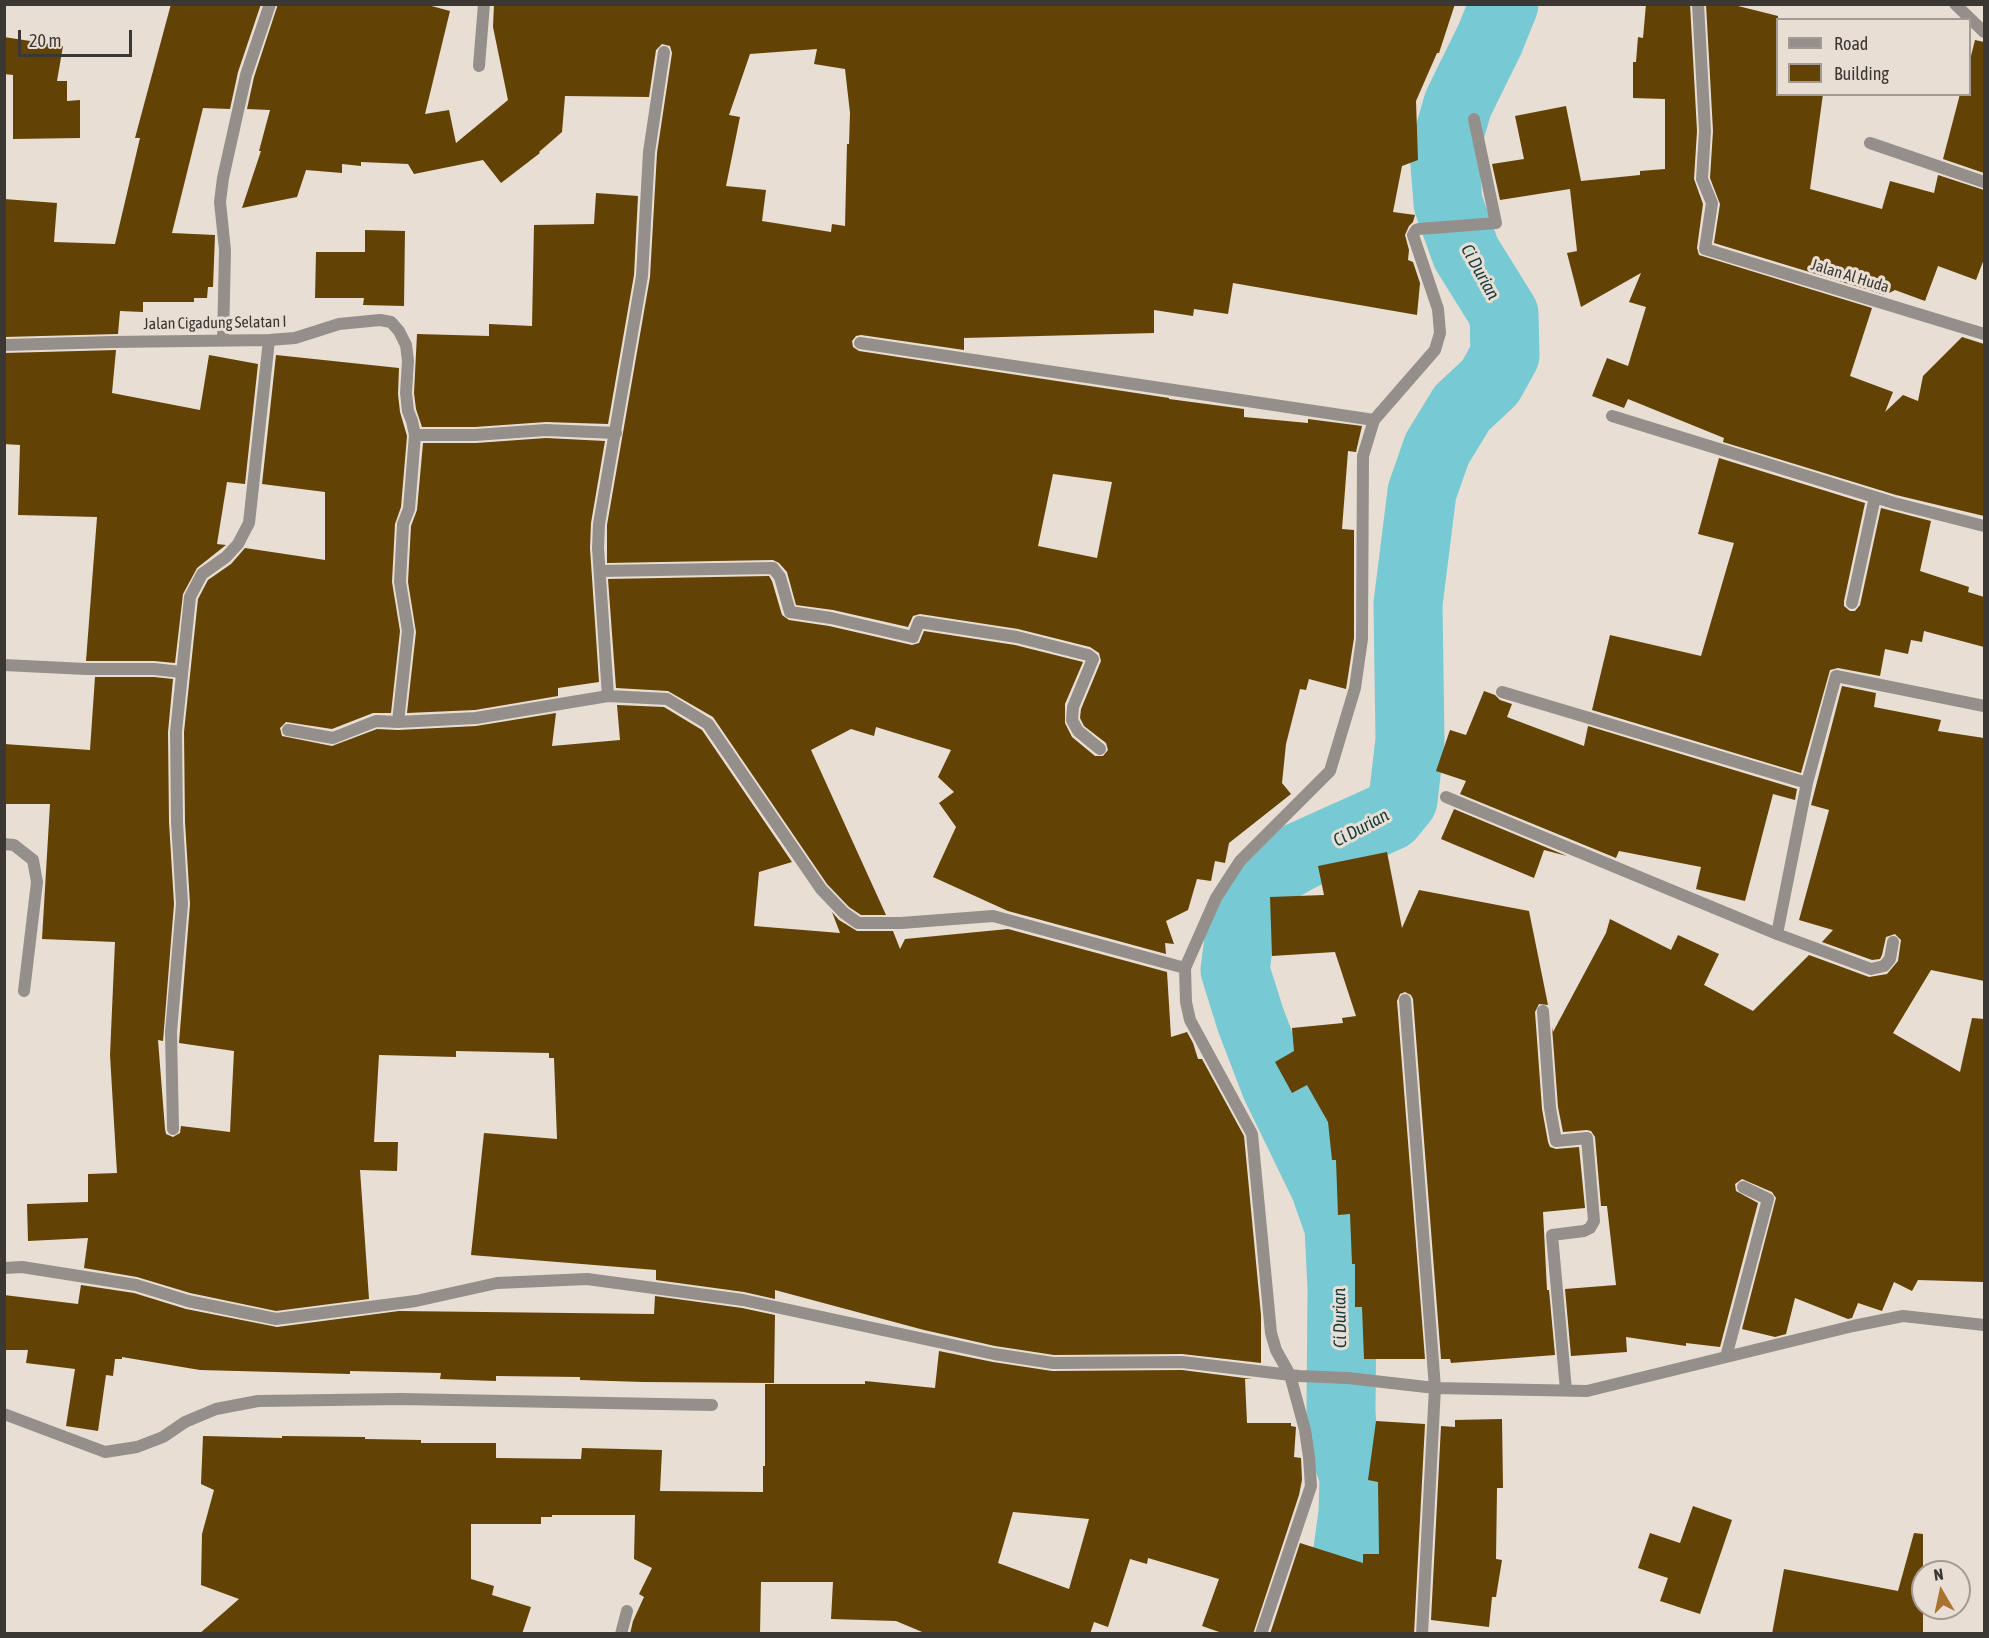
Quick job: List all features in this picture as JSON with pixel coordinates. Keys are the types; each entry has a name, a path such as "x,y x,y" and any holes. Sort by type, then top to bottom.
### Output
{"street":[{"path":"223,341 225,250 220,202 223,178 246,75 270,4"},
{"path":"479,66 484,4"},
{"name":"Jalan Al Huda","path":"1698,4 1705,131 1702,179 1712,203 1705,249 1984,334"},
{"path":"1955,4 1970,18"},
{"path":"1971,19 1984,32"},
{"path":"608,696 598,548 600,524 642,276 649,152 664,51"},
{"path":"1261,1634 1311,1486 1305,1430 1295,1376 1276,1350 1271,1334 1252,1134 1190,1020 1186,1002 1185,968 1216,898 1240,861 1330,771 1355,688 1362,639 1363,456 1374,420 1435,350 1440,333 1438,309 1413,235 1419,229 1496,223 1473,119"},
{"path":"1870,142 1984,182"},
{"name":"Jalan Cigadung Selatan I","path":"4,345 269,340 295,338 339,324 381,320 391,322 406,345 408,361 406,393 408,411 415,435"},
{"path":"173,1129 171,1032 182,904 177,822 176,732 190,597 201,574 226,557 238,544 249,523 269,340"},
{"path":"860,343 1374,420"},
{"path":"1612,416 1875,497 1984,526"},
{"path":"398,722 408,631 400,582 403,524 409,509 415,435 445,436 555,430 616,433"},
{"path":"1852,603 1875,497"},
{"path":"600,571 773,568 780,577 790,612 831,618 913,637 919,622 1017,637 1088,655 1093,659 1073,708 1072,720 1078,731 1100,748"},
{"path":"4,665 86,669 154,669 181,672"},
{"path":"1777,934 1807,783 1836,675 1984,706"},
{"path":"1502,692 1807,783"},
{"path":"288,729 333,738 376,721 476,718 608,696 667,699 708,724 821,889 844,913 858,923 901,923 993,916 1185,968"},
{"path":"1446,797 1777,934 1871,969 1884,966 1890,959 1893,942"},
{"path":"4,844 14,844 33,860 37,882 24,991"},
{"path":"1405,1000 1435,1388 1422,1634"},
{"path":"1543,1011 1550,1108 1556,1141 1587,1138 1594,1221 1584,1232 1552,1235 1566,1390"},
{"path":"1726,1357 1768,1199 1743,1187"},
{"path":"4,1268 22,1267 136,1285 188,1301 276,1319 416,1301 497,1283 587,1279 743,1300 994,1354 1053,1363 1182,1362 1295,1376 1348,1378 1435,1388 1587,1391 1853,1326 1904,1316 1984,1325"},
{"path":"4,1414 105,1452 137,1447 163,1437 185,1422 216,1409 258,1401 401,1399 711,1405"},
{"path":"621,1634 627,1611"}],"building":[{"path":"171,4 261,4 238,72 230,109 203,108 172,233 215,235 213,287 208,287 207,298 194,298 194,302 143,302 143,312 120,311 118,334 4,337 4,199 57,203 54,242 115,244 140,138 135,138"},
{"path":"278,4 424,4 450,11 425,114 449,110 456,143 508,100 493,27 494,4 1455,4 1439,53 1437,53 1416,101 1418,160 1402,166 1393,212 1415,215 1405,235 1409,250 1408,260 1413,262 1420,283 1417,315 1233,283 1228,314 1194,309 1193,316 1154,310 1154,333 964,338 964,350 861,335 856,336 852,341 853,347 859,351 1244,409 1244,417 1308,423 1308,419 1362,426 1356,452 1348,451 1342,529 1354,530 1354,638 1346,689 1309,679 1306,690 1300,689 1286,744 1282,783 1291,794 1229,843 1225,863 1215,861 1211,881 1197,879 1188,910 1166,921 1174,944 1165,943 1166,954 1008,911 933,877 956,827 939,803 954,792 938,777 951,750 876,727 874,736 851,729 811,750 886,915 861,915 849,907 827,884 713,717 668,691 616,688 608,579 769,576 782,615 789,620 829,626 912,645 919,643 924,631 1015,645 1083,662 1065,704 1065,723 1072,737 1095,756 1103,756 1108,750 1106,743 1084,726 1080,718 1081,709 1101,661 1099,653 1090,647 1018,629 920,614 913,616 908,627 833,610 796,605 787,572 773,560 607,563 607,525 650,277 657,153 672,53 670,46 662,44 656,50 649,97 565,96 562,132 540,153 501,183 483,160 414,174 408,164 361,162 361,166 342,164 342,173 306,170 297,197 242,208 261,151 259,151 270,110 247,109 254,77","holes":["817,49 814,64 845,69 850,113 845,226 832,224 831,232 762,221 766,190 726,186 740,117 729,115 750,54","1053,474 1112,482 1097,558 1038,546"]},
{"path":"1646,4 1690,4 1697,131 1694,179 1703,204 1697,248 1699,255 1872,308 1850,376 1893,392 1885,412 1903,395 1918,401 1923,376 1962,337 1984,344 1984,516 1896,495 1723,442 1724,438 1628,399 1624,408 1592,396 1607,358 1628,366 1646,307 1629,302 1641,273 1581,307 1567,253 1577,251 1570,189 1500,200 1492,164 1524,159 1515,116 1566,106 1581,181 1640,175 1640,171 1665,169 1665,99 1633,98 1633,62 1636,62 1638,37 1643,38"},
{"path":"1706,4 1730,4 1778,16 1776,18 1776,96 1823,96 1810,189 1882,209 1890,181 1934,193 1938,175 1984,190 1984,259 1976,280 1938,266 1925,301 1895,290 1885,295 1714,243 1720,204 1710,178 1713,131"},
{"path":"4,37 63,46 57,81 67,81 67,101 80,100 80,138 13,139 13,75 4,74"},
{"path":"1975,40 1984,42 1984,173 1943,159 1959,96 1971,96 1971,56"},
{"path":"596,193 638,196 634,275 608,424 546,422 475,427 422,427 414,393 417,334 489,336 489,324 532,326 534,225 594,224"},
{"path":"365,230 405,231 404,306 363,305 364,298 315,298 316,252 365,252"},
{"path":"116,350 112,393 200,410 209,355 258,364 245,484 227,482 217,544 226,545 197,568 183,594 175,663 86,661 97,517 18,515 20,445 4,444 4,353"},
{"path":"276,355 399,368 400,412 407,436 401,507 395,524 392,582 400,631 391,713 373,713 332,729 286,722 280,728 282,736 332,746 377,729 476,726 556,713 552,746 620,740 617,705 664,707 702,730 792,862 759,872 754,926 840,933 832,912 839,920 857,931 893,931 900,949 905,939 1008,929 1167,972 1171,1037 1187,1032 1198,1059 1202,1059 1244,1136 1261,1315 1261,1363 1182,1354 1054,1355 995,1346 924,1330 775,1290 775,1299 744,1292 656,1280 656,1270 471,1255 484,1133 557,1139 554,1058 549,1058 549,1053 456,1051 456,1057 379,1055 374,1142 398,1142 397,1171 360,1170 369,1299 276,1311 190,1293 137,1277 84,1268 88,1238 28,1241 27,1204 88,1202 88,1174 117,1173 110,1055 115,942 42,939 50,804 4,804 4,744 90,750 95,677 173,679 168,732 169,822 174,904 163,1041 158,1040 165,1129 166,1134 173,1137 180,1133 181,1126 230,1132 234,1051 179,1043 190,904 185,822 184,732 198,599 208,580 231,564 245,548 325,560 325,492 262,484"},
{"path":"546,438 605,441 591,523 590,548 599,682 558,688 558,696 475,710 407,713 416,632 408,582 411,526 417,510 423,443 476,443"},
{"path":"1719,458 1865,503 1844,601 1844,606 1850,611 1855,611 1860,605 1881,508 1931,521 1920,571 1969,587 1968,592 1984,597 1984,647 1924,631 1922,642 1911,640 1908,654 1885,649 1880,676 1838,668 1830,670 1801,773 1592,710 1610,635 1701,656 1734,543 1698,534"},
{"path":"1842,686 1876,693 1874,707 1941,720 1938,731 1984,738 1984,981 1931,970 1893,1033 1960,1072 1972,1018 1984,1019 1984,1282 1918,1280 1912,1291 1894,1282 1882,1311 1858,1303 1852,1318 1848,1319 1795,1298 1786,1334 1775,1337 1742,1329 1776,1198 1772,1192 1742,1179 1735,1184 1736,1191 1758,1203 1720,1347 1686,1343 1686,1346 1626,1337 1627,1352 1571,1356 1565,1289 1616,1285 1607,1206 1601,1206 1595,1137 1591,1131 1587,1130 1563,1132 1558,1107 1552,1027 1553,1032 1606,933 1610,919 1671,950 1678,935 1719,954 1704,985 1753,1011 1809,955 1869,977 1887,974 1898,961 1901,940 1895,934 1886,937 1880,959 1872,960 1822,942 1833,930 1799,920 1829,810 1811,805"},
{"path":"1484,691 1512,704 1507,717 1584,746 1588,726 1797,789 1795,800 1773,794 1745,901 1696,889 1701,867 1619,851 1616,858 1460,794 1466,781 1436,771 1450,730 1466,735"},
{"path":"1454,809 1567,856 1544,850 1534,878 1441,839"},
{"path":"1387,852 1402,928 1419,890 1529,911 1548,1005 1539,1004 1535,1012 1542,1109 1548,1142 1550,1147 1556,1149 1579,1147 1585,1208 1543,1212 1547,1290 1549,1290 1555,1355 1451,1363 1450,1359 1441,1359 1413,999 1405,992 1400,994 1397,1001 1425,1359 1364,1359 1362,1307 1355,1307 1355,1264 1352,1264 1350,1214 1338,1215 1336,1160 1332,1160 1328,1122 1307,1085 1292,1093 1275,1062 1294,1051 1292,1028 1343,1023 1342,1018 1356,1016 1335,952 1272,956 1270,897 1324,895 1318,866"},
{"path":"81,1285 134,1293 186,1309 277,1327 399,1311 654,1314 655,1296 742,1308 775,1315 774,1383 643,1382 580,1380 580,1377 496,1376 496,1381 440,1379 441,1373 350,1371 350,1374 200,1370 122,1357 122,1359 115,1359 113,1376 106,1375 98,1431 66,1426 75,1369 26,1363 28,1350 4,1350 4,1295 78,1304"},
{"path":"939,1351 1052,1371 1182,1370 1252,1379 1245,1379 1247,1423 1291,1423 1291,1426 1296,1427 1294,1457 1301,1458 1302,1480 1253,1634 1225,1634 1202,1626 1219,1579 1148,1558 1147,1564 1130,1559 1108,1627 1094,1622 1090,1634 927,1634 896,1621 831,1619 833,1582 761,1582 760,1634 630,1634 644,1597 639,1594 652,1568 634,1559 635,1515 552,1515 552,1517 541,1517 541,1524 471,1524 471,1579 494,1586 492,1595 531,1607 522,1634 199,1634 239,1599 201,1585 202,1534 214,1490 201,1484 203,1436 365,1437 365,1439 421,1440 421,1443 496,1443 496,1458 581,1459 582,1448 662,1450 660,1491 763,1492 765,1384 865,1384 865,1381 935,1388","holes":["1013,1512 1089,1519 1069,1589 998,1563"]},
{"path":"1502,1419 1503,1488 1497,1488 1496,1559 1502,1560 1496,1597 1492,1597 1489,1627 1431,1620 1441,1426 1455,1427 1455,1420"},
{"path":"1376,1421 1425,1424 1414,1634 1270,1634 1300,1543 1363,1563 1363,1554 1379,1554 1378,1482 1368,1480"},
{"path":"1693,1506 1732,1520 1700,1614 1660,1601 1668,1578 1638,1568 1650,1533 1680,1543"},
{"path":"1914,1533 1923,1534 1923,1560 1911,1560 1911,1620 1923,1620 1923,1634 1772,1634 1784,1569 1898,1591"}],"waterway":[{"name":"Ci Durian","path":"1316,1634 1347,1557 1353,1513 1354,1476 1343,1444 1341,1412 1342,1288 1339,1227 1325,1187 1276,1086 1251,1021 1235,970 1241,925 1251,896 1274,871 1301,856 1390,816 1403,800 1410,740 1408,604 1422,492 1437,449 1462,408 1490,382 1505,355 1504,314 1466,253 1448,203 1444,152 1458,104 1490,39 1504,4"}]}
